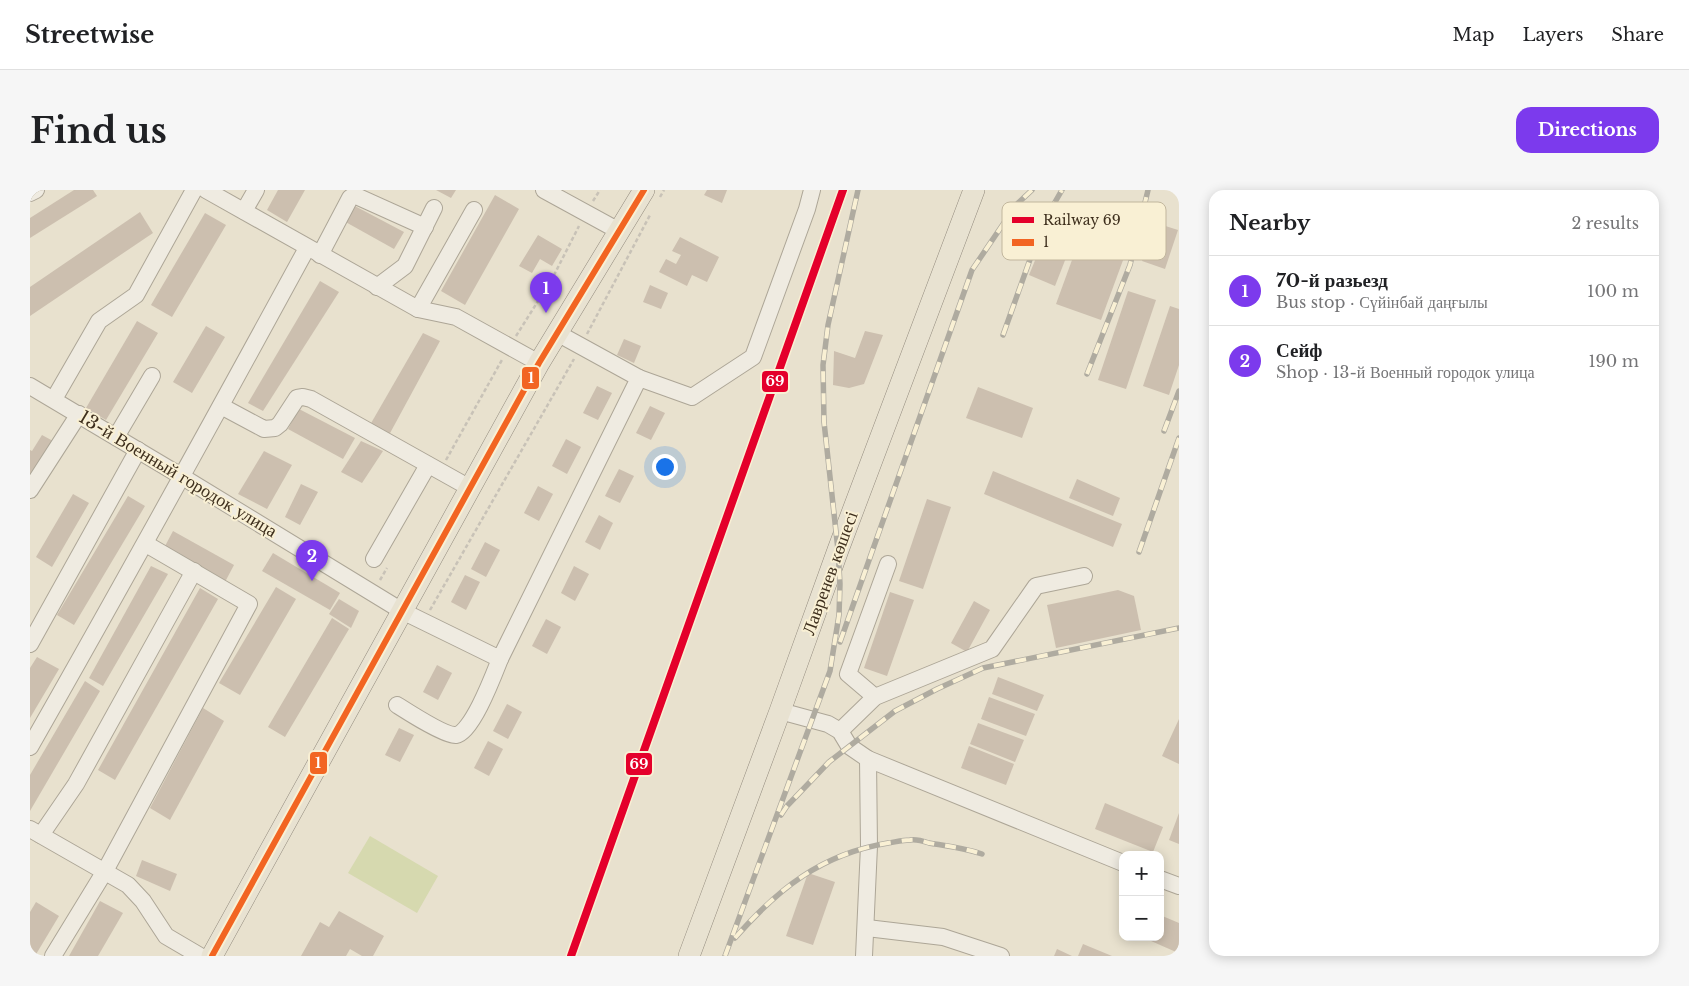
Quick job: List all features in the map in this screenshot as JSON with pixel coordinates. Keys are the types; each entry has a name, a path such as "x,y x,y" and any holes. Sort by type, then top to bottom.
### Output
{"main road":[{"name":"Лавренев көшесі","path":"689,956 838,550 974,190"},
{"path":"212,956 557,333 619,231 652,194"}],"street":[{"path":"30,194 36,190"},
{"path":"54,399 99,321 136,295 194,190"},
{"path":"206,190 418,309 456,317 540,363"},
{"path":"244,211 256,190"},
{"path":"544,190 619,231"},
{"path":"557,333 639,378 692,396 753,357 807,209 812,190"},
{"path":"30,747 146,544 181,476 221,406 314,251 350,198 354,195 424,228"},
{"path":"378,287 405,266 434,208"},
{"path":"418,309 474,210"},
{"path":"116,436 152,376"},
{"path":"397,705 447,733 457,735 466,730 639,378"},
{"name":"13-й Военный городок улица","path":"30,386 116,436 402,611 500,659"},
{"path":"221,406 264,429 275,428 280,424 297,398 303,396 470,488"},
{"path":"30,490 79,414"},
{"path":"30,644 138,450"},
{"path":"381,563 434,468"},
{"path":"53,956 105,871 249,604 146,544"},
{"path":"875,697 848,674 888,564"},
{"path":"194,571 76,784 36,832 128,885 144,901 166,936 200,956"},
{"path":"840,731 875,697 992,649 1036,586 1084,576"},
{"path":"780,711 828,724 840,731 849,746 868,759 1119,861"},
{"path":"864,956 869,846 868,759"},
{"path":"1164,880 1179,886"},
{"path":"866,928 943,937 1001,956"}],"path":[{"path":"434,468 552,279 600,190"},
{"path":"652,194 664,190"},
{"path":"424,622 581,346 650,214"},
{"path":"373,593 381,563"}],"green space":[{"path":"370,836 438,876 417,913 348,873"}],"building":[{"path":"74,190 93,190 97,196 30,238 30,218"},
{"path":"278,190 305,190 287,222 267,210"},
{"path":"436,190 456,190 451,198"},
{"path":"707,190 727,190 722,203 704,195"},
{"path":"495,195 519,209 465,305 441,291"},
{"path":"351,204 404,232 394,249 342,220"},
{"path":"140,212 153,233 30,316 30,287"},
{"path":"205,213 226,225 172,317 151,305"},
{"path":"1166,226 1178,230 1165,269 1142,261 1166,260"},
{"path":"538,235 562,249 552,266 540,259 532,273 519,266"},
{"path":"680,237 719,257 707,282 692,275 687,286 659,272 666,259 676,264 681,255 672,251"},
{"path":"1035,260 1065,260 1055,286 1029,275"},
{"path":"1072,260 1123,260 1101,320 1056,304"},
{"path":"320,281 339,292 263,411 248,403"},
{"path":"650,285 668,293 661,309 643,302"},
{"path":"1128,291 1156,300 1126,389 1098,380"},
{"path":"1170,306 1179,309 1179,365 1169,395 1143,386"},
{"path":"137,321 158,333 106,420 86,408"},
{"path":"206,326 225,337 192,393 173,382"},
{"path":"865,331 883,335 864,384 849,388 833,385 834,351 855,358"},
{"path":"423,333 440,341 389,435 370,425"},
{"path":"624,339 641,346 634,363 617,355"},
{"path":"597,386 612,393 598,420 583,413"},
{"path":"978,387 1033,408 1022,438 966,418"},
{"path":"650,406 665,413 651,440 636,433"},
{"path":"299,409 355,438 343,459 288,429"},
{"path":"42,435 53,441 30,483 30,450 32,451"},
{"path":"566,439 581,447 567,474 552,466"},
{"path":"361,441 383,451 362,483 341,472"},
{"path":"264,451 292,465 267,509 238,494"},
{"path":"619,469 634,476 620,503 605,496"},
{"path":"993,471 1122,524 1113,547 984,494"},
{"path":"1077,479 1120,498 1113,516 1069,498"},
{"path":"301,484 318,492 300,525 285,517"},
{"path":"538,486 553,494 539,521 524,513"},
{"path":"73,494 89,503 52,567 36,557"},
{"path":"128,496 145,506 74,625 57,615"},
{"path":"927,499 951,507 923,589 899,581"},
{"path":"599,515 613,523 600,550 585,542"},
{"path":"173,531 234,565 225,582 164,548"},
{"path":"485,542 500,550 486,577 471,569"},
{"path":"273,553 340,593 330,610 262,571"},
{"path":"151,566 168,574 103,686 89,678"},
{"path":"574,566 589,574 575,601 561,593"},
{"path":"465,575 480,582 466,610 451,602"},
{"path":"276,587 296,599 240,695 219,683"},
{"path":"200,588 218,599 115,780 98,770"},
{"path":"1118,590 1134,596 1141,630 1056,648 1047,605"},
{"path":"890,592 914,600 887,676 864,668"},
{"path":"339,599 359,611 351,628 329,614"},
{"path":"974,601 990,610 967,652 951,643"},
{"path":"332,618 349,629 285,737 268,727"},
{"path":"546,619 561,627 547,654 532,646"},
{"path":"37,657 59,669 30,718 30,668"},
{"path":"437,665 452,673 438,700 423,692"},
{"path":"998,677 1044,695 1037,711 992,694"},
{"path":"85,681 100,691 30,811 30,775"},
{"path":"989,697 1035,714 1026,736 981,719"},
{"path":"507,704 522,712 508,739 493,731"},
{"path":"203,708 224,721 170,820 150,808"},
{"path":"1179,719 1179,764 1162,756"},
{"path":"978,723 1024,740 1015,762 970,744"},
{"path":"399,728 414,735 400,762 385,755"},
{"path":"488,741 503,749 489,776 474,768"},
{"path":"969,746 1014,764 1006,785 961,768"},
{"path":"1105,803 1163,827 1153,851 1095,829"},
{"path":"1179,813 1179,844 1169,840"},
{"path":"142,860 177,874 170,891 136,876"},
{"path":"808,873 835,882 813,945 786,936"},
{"path":"100,901 123,913 98,956 69,956"},
{"path":"36,902 59,916 35,956 30,956 30,912"},
{"path":"339,911 384,936 373,956 362,956 350,949 346,956 301,956 320,922 329,927"},
{"path":"1164,917 1179,923 1179,945 1176,952 1151,941 1164,941"},
{"path":"1083,944 1112,956 1078,956"},
{"path":"1057,949 1072,956 1054,956"}],"railway":[{"path":"725,956 830,671 839,615 840,584 824,422 823,365 828,325 858,190"},
{"path":"1019,202 1032,190"},
{"path":"1055,202 1062,190"},
{"path":"1145,202 1148,190"},
{"path":"840,642 972,270 1002,226"},
{"path":"1003,335 1030,260"},
{"path":"1087,374 1131,260"},
{"path":"1164,431 1179,391"},
{"path":"1139,552 1179,438"},
{"path":"781,815 787,806 829,762 895,711 937,689 983,668 1179,628"},
{"path":"735,938 768,904 802,876 821,865 864,848 919,840 982,854"}],"rail line":[{"name":"69","path":"571,956 843,190"}],"transit line":[{"name":"1","path":"212,956 539,363 644,190"}],"place":[{"name":"70-й разьезд","path":"546,313"},
{"name":"Сейф","path":"312,581"}]}
